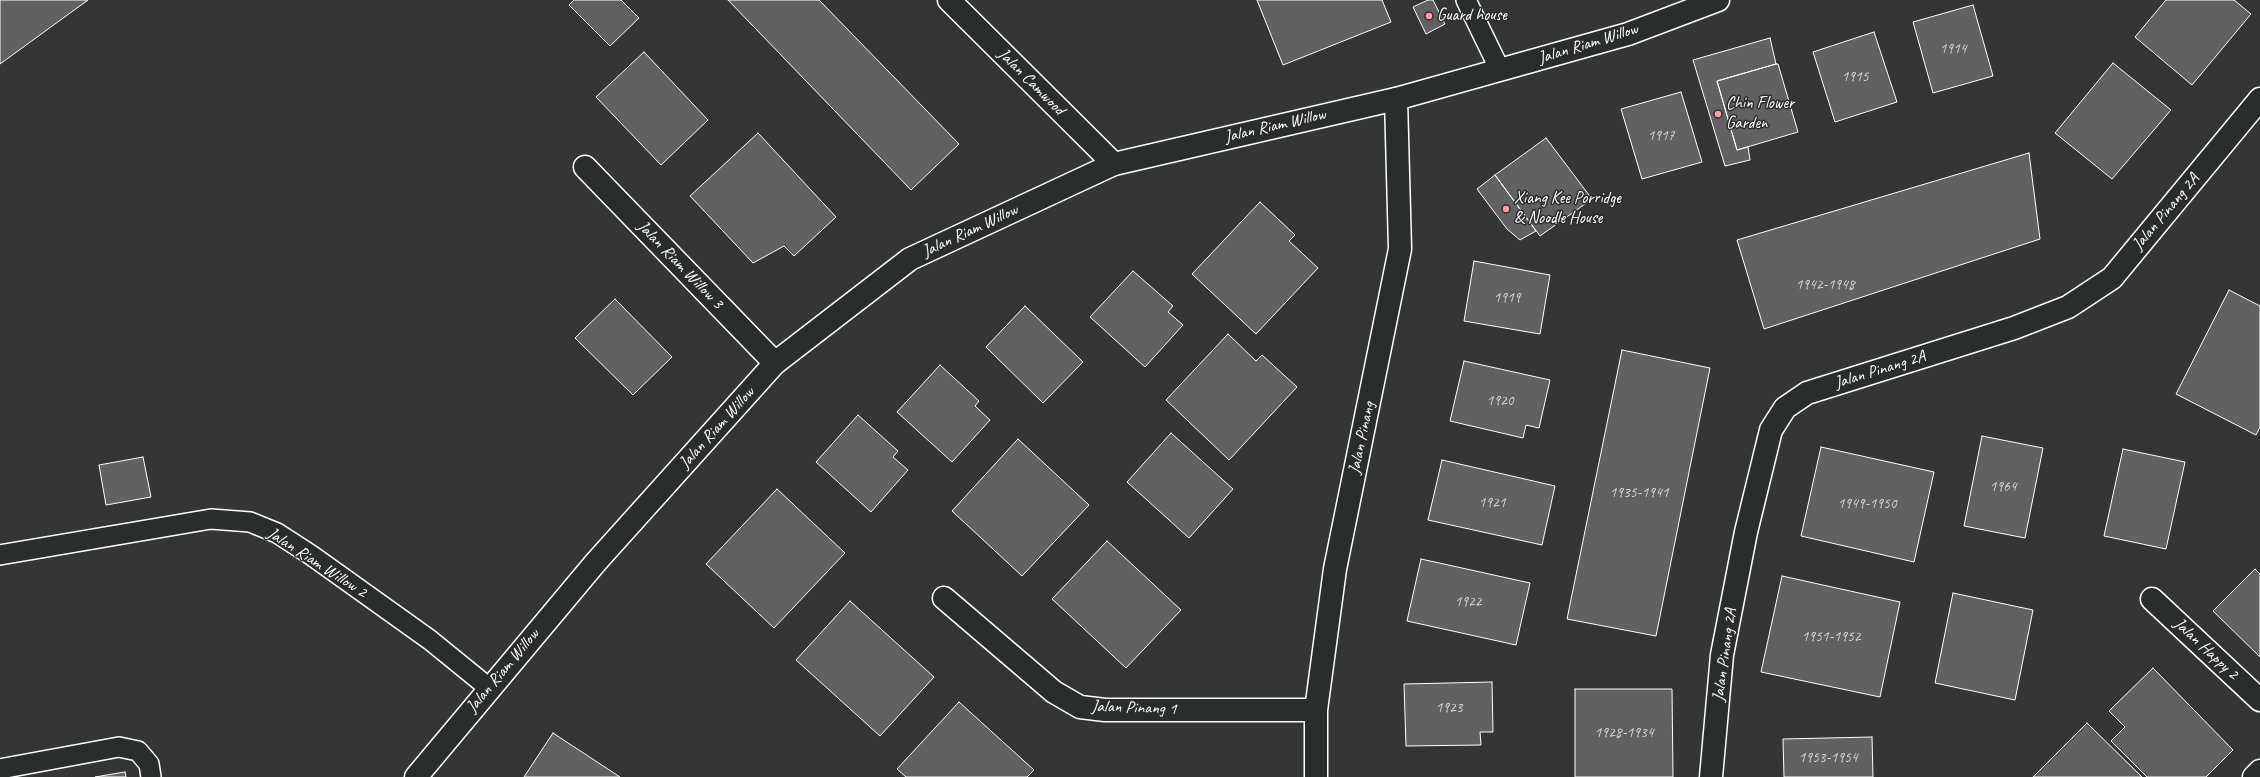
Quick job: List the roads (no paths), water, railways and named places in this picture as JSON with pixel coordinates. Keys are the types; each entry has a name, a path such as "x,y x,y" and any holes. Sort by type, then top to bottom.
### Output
{"street":[{"name":"Jalan Camwood","path":"949,0 1114,164"},
{"name":"Jalan Riam Willow","path":"416,777 596,562 775,363 910,259 1114,164 1396,99 1628,34 1718,0"},
{"name":"Jalan Pinang","path":"1316,777 1316,710 1335,569 1400,249 1396,99"},
{"name":"Jalan Pinang 2A","path":"1711,777 1722,655 1746,532 1771,430 1785,408 1807,393 2014,328 2068,307 2099,287 2112,278 2260,99"},
{"name":"Jalan Riam Willow 3","path":"585,167 775,363"},
{"name":"Jalan Pinang 1","path":"944,598 1054,692 1080,707 1105,710 1316,710"},
{"name":"Jalan Happy 2","path":"2152,599 2260,700"},
{"path":"2254,777 2260,771"}],"lane":[{"path":"1466,0 1500,70"},
{"name":"Jalan Riam Willow 2","path":"0,555 211,519 250,522 278,533 311,555 430,640 489,688"},
{"path":"0,768 119,747 138,751 149,764 151,777"}],"place":[{"name":"Guard house","path":"1429,16"},
{"name":"Chin Flower Garden","path":"1718,114"},
{"name":"Xiang Kee Porridge & Noodle House","path":"1506,209"}]}
